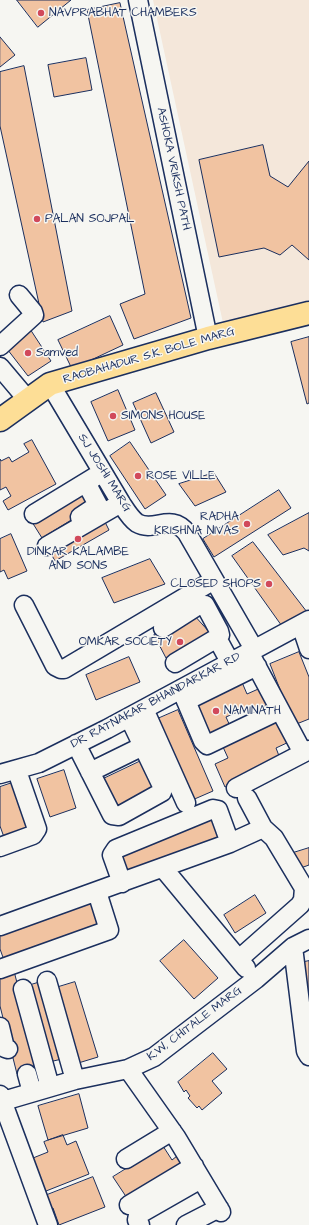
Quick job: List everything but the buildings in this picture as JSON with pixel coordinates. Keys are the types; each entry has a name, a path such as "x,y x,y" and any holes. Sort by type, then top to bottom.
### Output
{"main road":[{"name":"RAOBAHADUR S.K. BOLE MARG","path":"0,420 27,399 50,384 208,338 309,313"}],"street":[{"name":"ASHOKA VRIKSH PATH","path":"138,0 208,338"},
{"path":"0,346 34,316 33,312 19,295"},
{"path":"0,367 27,399"},
{"name":"SJ JOSHI MARG","path":"50,384 117,496 137,523 147,525 174,523 181,526 214,580 280,710 306,752"},
{"path":"34,514 103,472"},
{"path":"93,495 117,496 45,544 98,506 93,495"},
{"path":"163,628 196,599 214,580"},
{"path":"24,605 55,666 64,669 196,599"},
{"path":"175,663 220,635 205,606 196,599"},
{"path":"305,623 309,649"},
{"name":"DR RATNAKAR BHAINDARKAR RD","path":"9,772 39,763 136,713 183,695 230,662 253,656 305,623"},
{"path":"217,638 230,662"},
{"path":"253,656 183,695 203,741 207,745 280,710"},
{"path":"76,744 112,815 119,816 162,792 143,746 136,713"},
{"path":"136,713 186,803"},
{"path":"90,772 143,746"},
{"path":"239,959 300,904 304,896 304,888 278,844 271,834 263,828 241,793 306,752"},
{"path":"0,847 33,835 37,829 9,772"},
{"path":"122,883 112,855 116,849 213,809 218,810 230,843"},
{"path":"0,926 163,868 230,843 263,828"},
{"path":"163,868 256,979"},
{"path":"0,969 109,930 97,892"},
{"name":"K,W, CHITALE MARG","path":"0,1100 28,1079 50,1087 128,1069 154,1057 256,979 293,947 309,940"},
{"path":"293,947 306,1050 309,1056"},
{"path":"47,982 75,1080"},
{"path":"23,989 50,1087"},
{"path":"0,1027 5,1048 8,1049"},
{"path":"128,1069 150,1116 181,1154 220,1210 186,1225"},
{"path":"0,1100 48,1225"},
{"path":"126,1159 181,1154"},
{"path":"129,1204 181,1154"},
{"path":"140,1225 137,1220 138,1215 181,1154"}],"shaded area":[{"path":"153,0 309,0 309,301 223,323"}],"place":[{"name":"NAVPRABHAT CHAMBERS","path":"41,13"},
{"name":"PALAN SOJPAL","path":"37,219"},
{"name":"Samved","path":"28,353"},
{"name":"SIMONS HOUSE","path":"113,416"},
{"name":"ROSE VILLE","path":"138,476"},
{"name":"RADHA KRISHNA NIVAS","path":"247,524"},
{"name":"DINKAR KALAMBE AND SONS","path":"78,539"},
{"name":"CLOSED SHOPS","path":"269,584"},
{"name":"OMKAR SOCIETY","path":"180,642"},
{"name":"NAMINATH","path":"216,711"}]}
